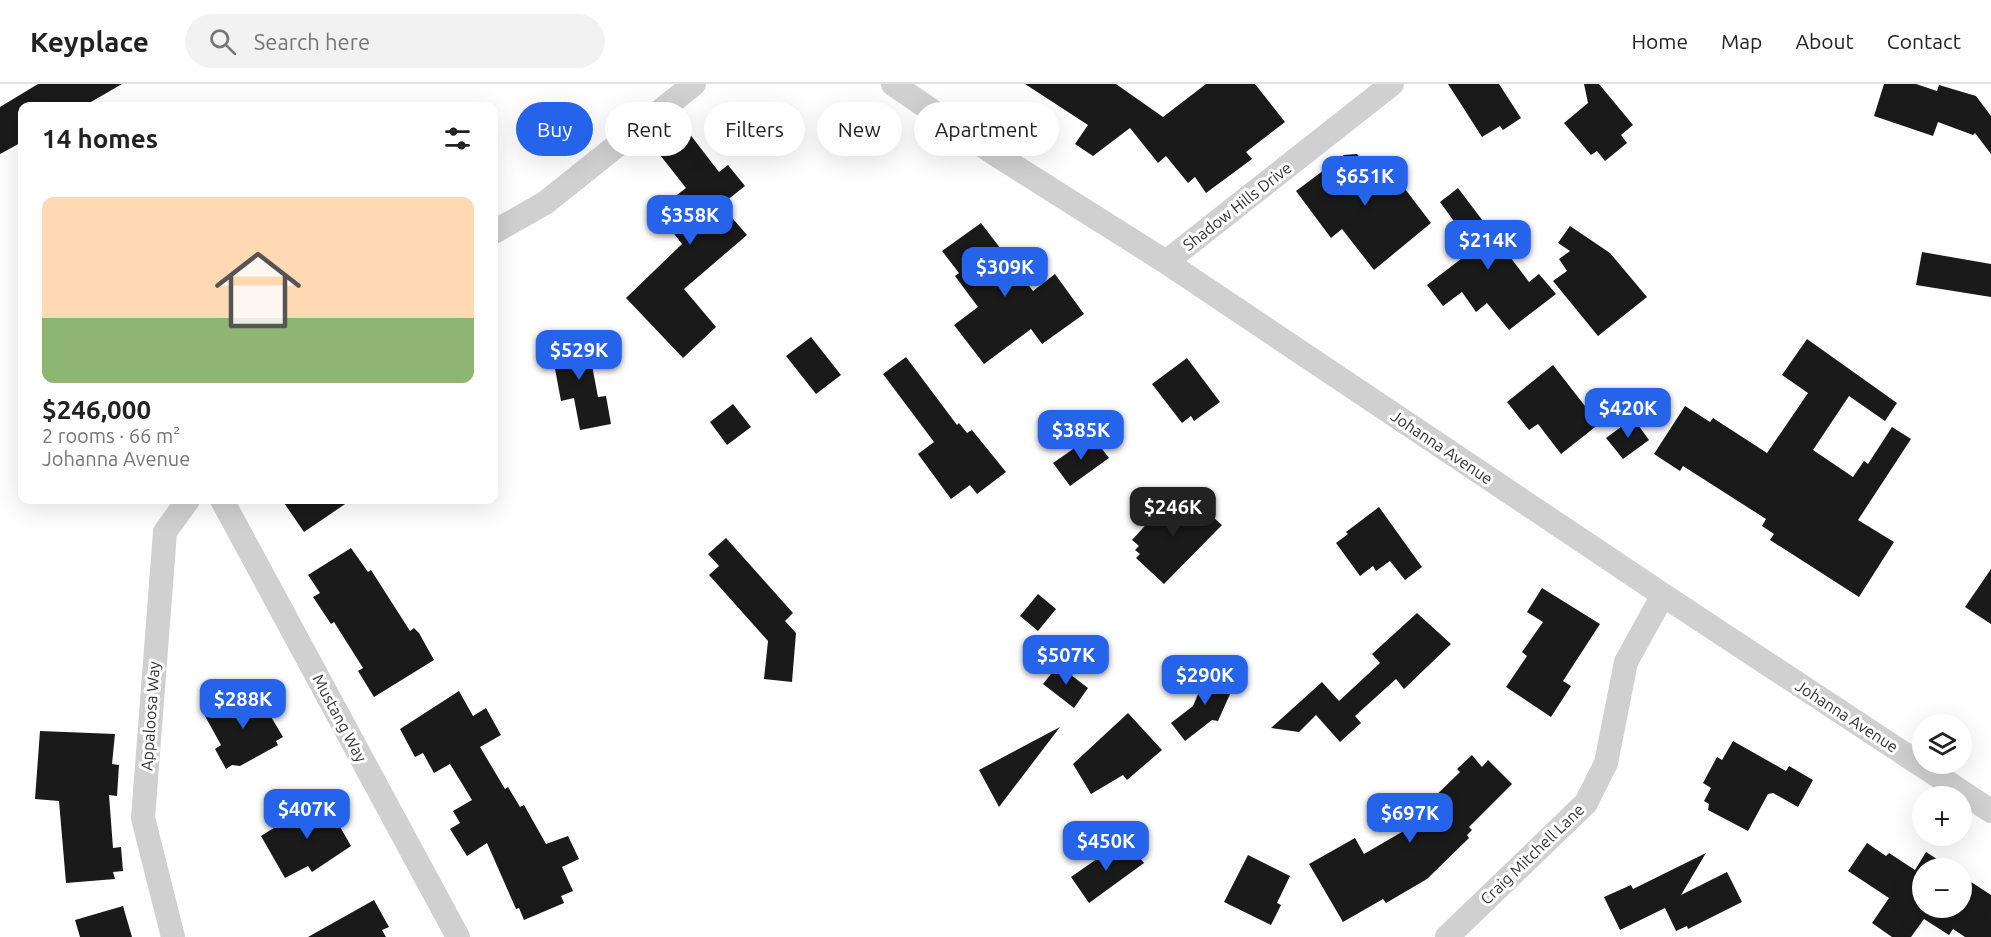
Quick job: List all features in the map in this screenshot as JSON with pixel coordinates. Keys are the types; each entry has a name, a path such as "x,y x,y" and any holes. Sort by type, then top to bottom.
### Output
{"street":[{"path":"498,230 545,203 694,84"},
{"name":"Johanna Avenue","path":"893,84 995,154 1167,262 1663,595 1991,811"},
{"name":"Shadow Hills Drive","path":"1167,262 1392,84"},
{"name":"Appaloosa Way","path":"173,937 142,818 165,532 185,504"},
{"name":"Mustang Way","path":"224,504 458,937"},
{"name":"Craig Mitchell Lane","path":"1447,937 1586,803 1606,763 1626,662 1663,595"}],"building":[{"path":"38,84 122,84 91,102 18,102 18,144 0,154 0,107"},
{"path":"1025,84 1116,84 1163,117 1206,84 1255,84 1285,122 1246,152 1252,159 1206,193 1195,177 1188,183 1166,156 1158,163 1130,128 1093,156 1075,144 1088,125 1059,106 1059,102 1053,102"},
{"path":"1448,84 1499,84 1521,118 1503,130 1500,126 1482,137"},
{"path":"1584,84 1599,84 1633,125 1621,135 1627,143 1605,161 1597,151 1591,155 1564,123 1588,103"},
{"path":"1884,84 1916,84 1937,91 1939,85 1976,96 1991,116 1991,154 1975,133 1973,135 1938,122 1933,136 1874,116"},
{"path":"692,137 704,152 704,156 707,156 719,172 728,165 745,186 721,205 747,235 684,289 716,327 683,358 626,298 682,244 656,211 686,188 661,156 692,156"},
{"path":"1357,154 1370,169 1383,160 1431,223 1374,270 1342,229 1331,238 1296,191 1344,155"},
{"path":"1458,188 1529,282 1539,274 1556,294 1509,330 1487,303 1476,312 1462,292 1443,306 1427,285 1474,249 1440,202"},
{"path":"981,223 1033,291 1055,274 1084,314 1042,344 1031,329 984,364 954,325 978,307 955,276 959,273 942,251"},
{"path":"1570,226 1610,253 1647,297 1598,336 1553,281 1567,271 1559,259 1570,251 1558,243"},
{"path":"1922,252 1991,264 1991,297 1916,285"},
{"path":"586,334 598,397 606,396 611,424 580,430 574,398 561,401 550,342"},
{"path":"811,337 841,375 816,394 786,356"},
{"path":"1807,339 1897,403 1885,421 1849,396 1813,450 1853,477 1864,461 1868,464 1892,427 1911,439 1858,520 1894,542 1859,597 1770,540 1774,534 1762,526 1766,519 1683,466 1680,471 1654,454 1685,406 1710,422 1713,418 1767,453 1808,393 1782,375"},
{"path":"906,357 957,425 959,423 967,433 972,430 1006,472 977,494 970,485 951,499 918,454 934,442 883,374"},
{"path":"1187,358 1220,402 1194,421 1191,416 1182,423 1152,384"},
{"path":"1553,365 1599,424 1561,454 1538,424 1529,430 1507,402"},
{"path":"733,404 751,427 727,445 710,422"},
{"path":"1633,418 1649,440 1623,459 1606,438"},
{"path":"1092,436 1109,458 1070,486 1053,463"},
{"path":"1174,494 1199,517 1205,510 1222,525 1164,584 1136,558 1140,554 1135,550 1139,546 1132,540"},
{"path":"285,504 345,504 304,532"},
{"path":"1379,507 1422,567 1405,580 1390,561 1376,571 1373,566 1360,576 1336,543 1348,534 1346,532"},
{"path":"726,538 793,613 785,621 796,633 792,682 764,679 768,641 709,575 719,566 708,554"},
{"path":"351,548 368,572 371,570 410,631 414,628 419,633 434,660 374,697 358,671 363,668 334,622 331,624 313,597 320,593 308,575"},
{"path":"1991,569 1991,624 1965,607"},
{"path":"1542,588 1600,624 1563,681 1571,686 1551,717 1506,687 1527,656 1522,652 1543,622 1527,612"},
{"path":"1038,594 1056,609 1038,631 1020,616"},
{"path":"1417,613 1451,644 1404,689 1396,679 1355,716 1361,723 1340,742 1316,715 1299,732 1271,728 1322,682 1339,701 1380,663 1372,654"},
{"path":"1058,665 1088,688 1074,708 1043,684"},
{"path":"1208,671 1235,683 1218,721 1212,720 1185,741 1171,723 1193,706"},
{"path":"246,690 256,709 264,705 283,737 276,741 278,745 240,766 232,765 226,769 215,749 221,745 205,716 215,711 213,708"},
{"path":"459,691 473,716 486,708 501,735 480,747 505,789 508,787 520,807 524,805 546,844 568,836 579,859 562,867 573,891 561,896 564,903 524,920 519,908 516,909 487,843 467,856 450,829 460,823 453,811 472,800 450,764 434,773 423,753 415,757 400,729"},
{"path":"1128,713 1162,750 1127,780 1123,775 1091,794 1073,764"},
{"path":"1060,727 999,807 979,770"},
{"path":"40,731 115,734 112,764 119,765 117,796 109,795 113,848 121,847 123,871 113,872 115,879 66,883 59,801 35,799"},
{"path":"1733,741 1786,771 1789,766 1813,780 1798,807 1773,793 1768,794 1748,831 1708,810 1709,804 1704,801 1711,788 1703,783 1717,757 1722,760"},
{"path":"1472,755 1482,767 1488,760 1512,784 1469,827 1472,830 1467,835 1469,838 1427,879 1386,903 1383,899 1343,922 1309,864 1355,838 1364,854 1407,829 1398,820 1416,803 1422,809 1460,772 1457,769"},
{"path":"323,797 351,846 312,872 308,866 285,878 261,836"},
{"path":"1867,843 1886,856 1889,853 1912,868 1912,918 1972,918 1972,883 1991,895 1991,937 1965,937 1953,929 1949,935 1924,919 1911,937 1892,937 1872,923 1889,898 1848,871"},
{"path":"1128,844 1144,863 1089,903 1071,877 1111,849 1115,854"},
{"path":"1926,852 1935,858 1922,858"},
{"path":"1706,853 1681,895 1727,872 1742,902 1688,929 1687,926 1676,931 1665,908 1620,930 1604,897 1631,885 1633,889"},
{"path":"1248,855 1290,876 1277,903 1281,905 1271,925 1224,902"},
{"path":"374,900 389,927 382,930 386,937 308,937"},
{"path":"123,906 132,937 80,937 75,920"}]}
